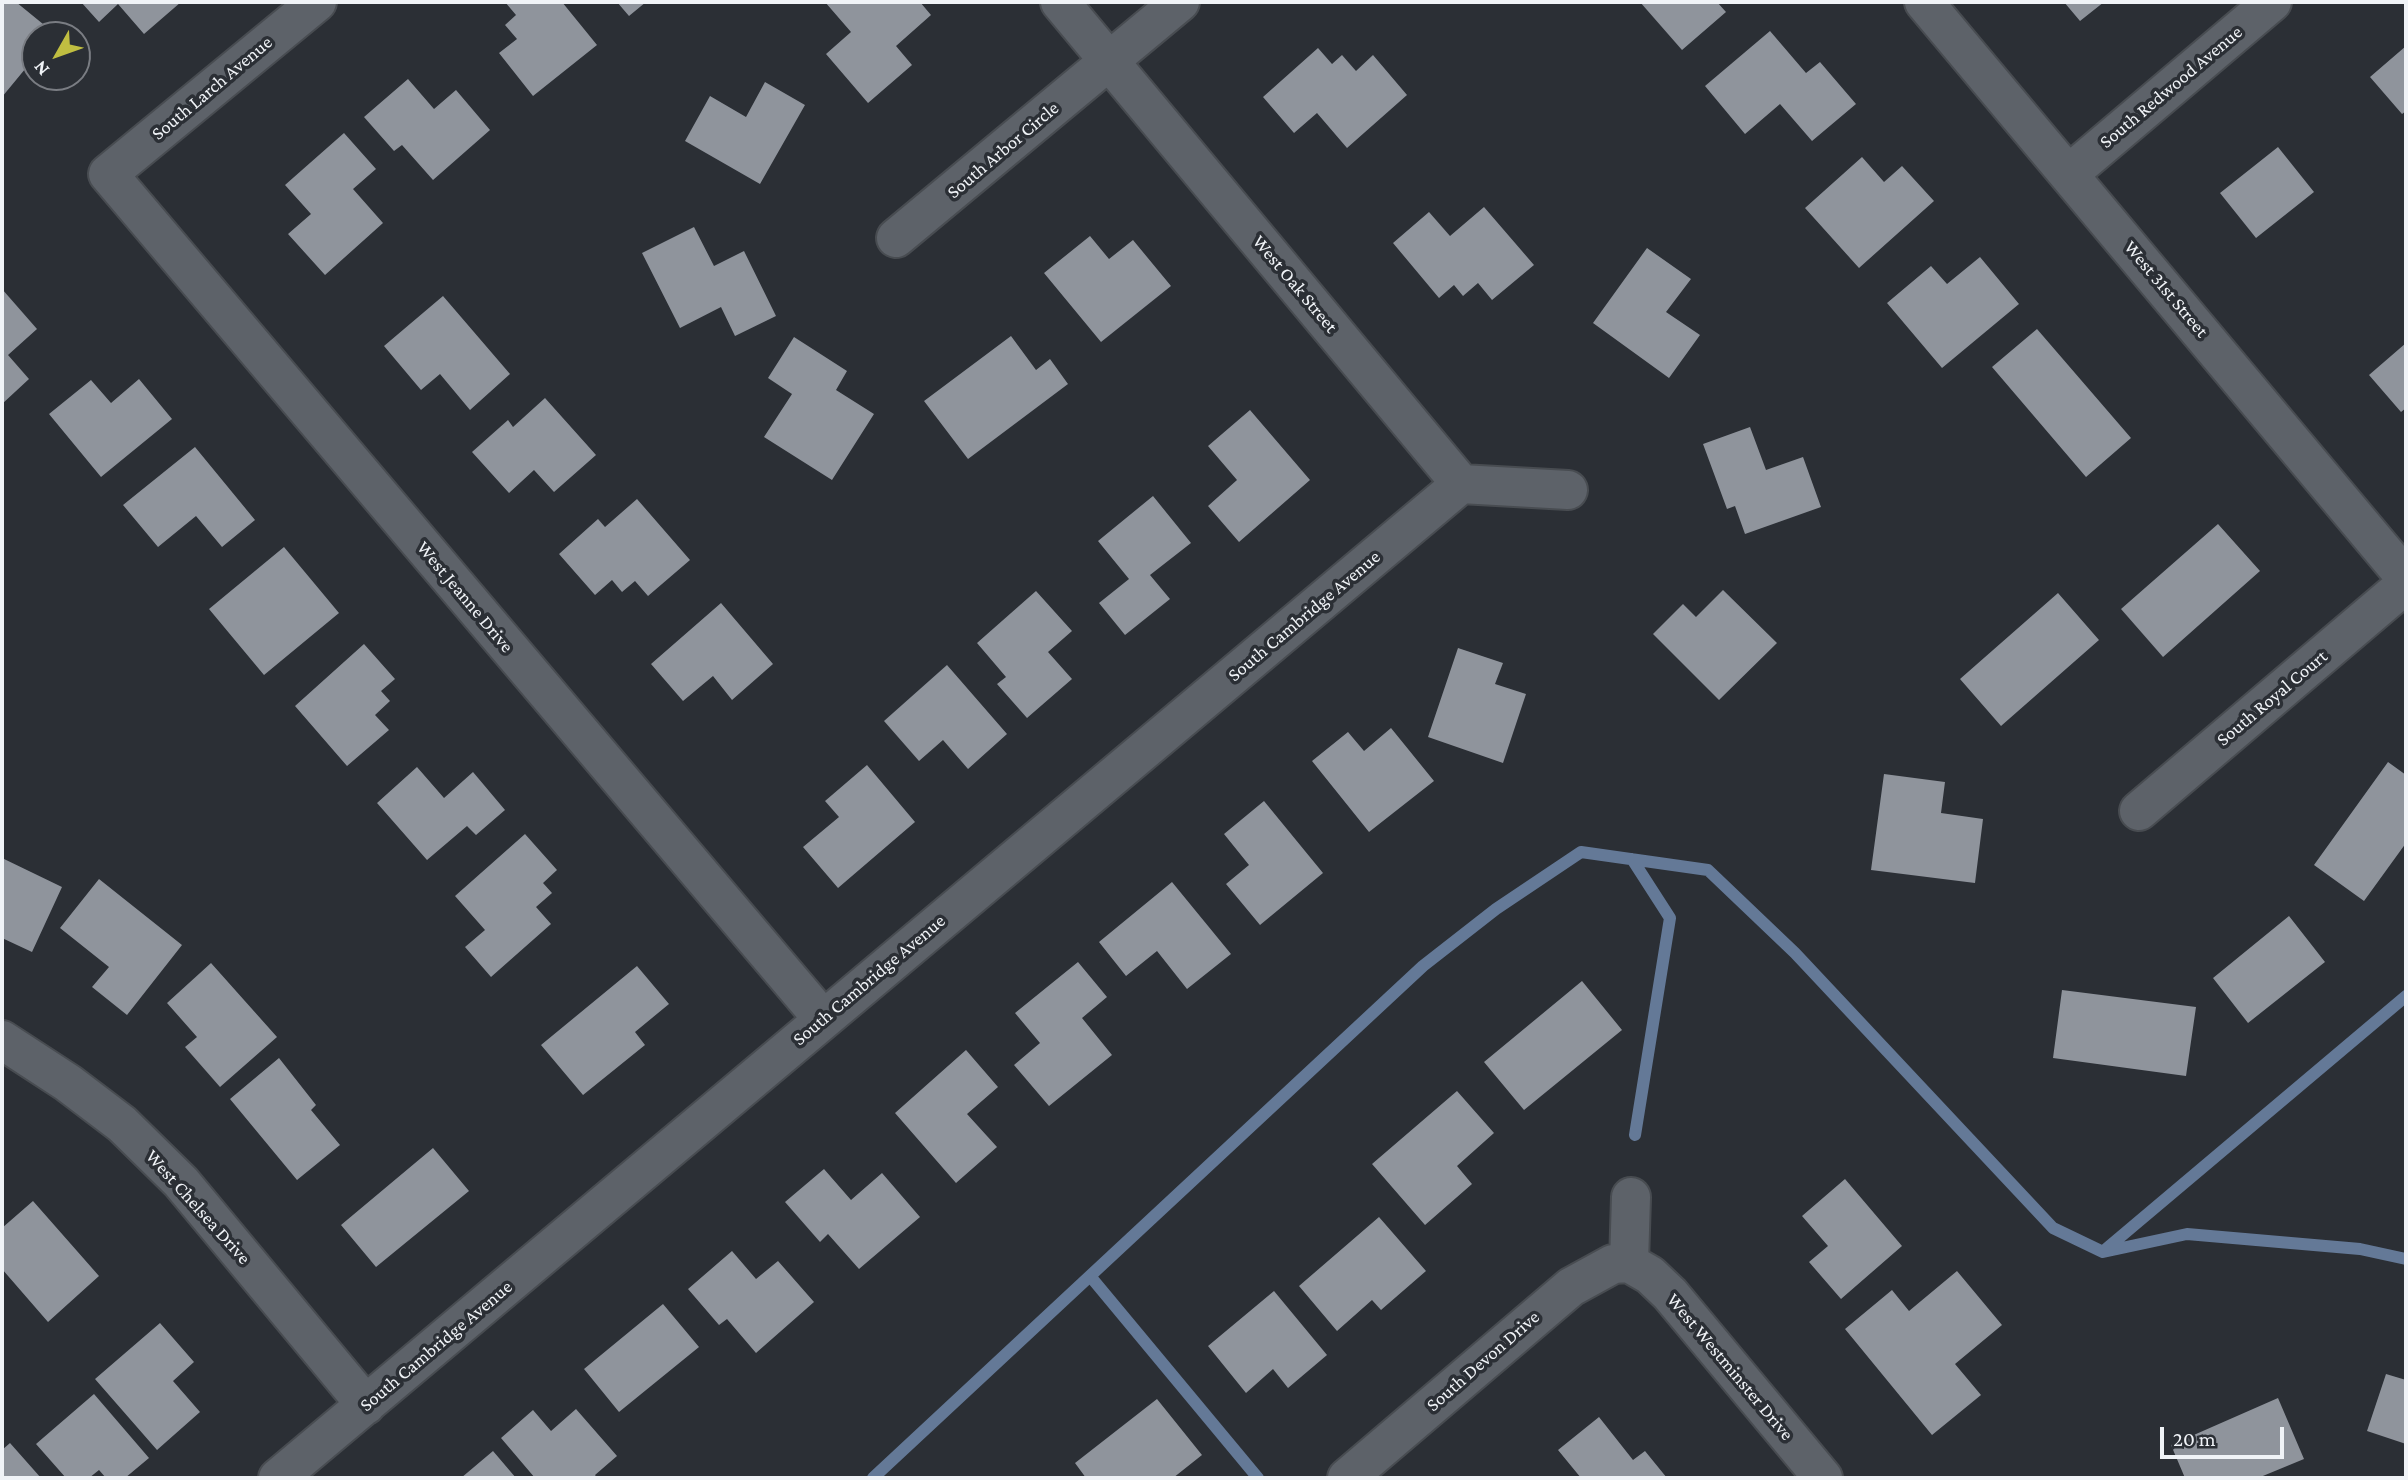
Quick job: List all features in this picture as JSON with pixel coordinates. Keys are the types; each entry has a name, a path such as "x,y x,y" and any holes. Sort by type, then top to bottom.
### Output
{"street":[{"name":"South Larch Avenue","path":"108,174 317,2"},
{"name":"West Oak Street","path":"1060,2 1461,484"},
{"name":"South Arbor Circle","path":"896,239 1180,2"},
{"name":"West 31st Street","path":"1924,2 2070,173 2406,581"},
{"name":"South Redwood Avenue","path":"2070,173 2272,2"},
{"name":"West Jeanne Drive","path":"108,174 823,1019"},
{"path":"1461,484 1568,490"},
{"name":"South Cambridge Avenue","path":"278,1478 1461,484"},
{"name":"South Royal Court","path":"2138,811 2406,581"},
{"name":"West Chelsea Drive","path":"2,1040 68,1083 122,1124 181,1182 366,1405"},
{"path":"1629,1263 1631,1197"},
{"name":"South Devon Drive","path":"1346,1478 1571,1287 1613,1264 1629,1263"},
{"name":"West Westminster Drive","path":"1629,1263 1650,1275 1670,1294 1823,1478"}],"building":[{"path":"5,2 16,2 39,21 21,21 21,74 2,97 2,6"},
{"path":"81,2 181,2 144,34 118,4 99,22"},
{"path":"505,2 562,2 597,45 533,96 499,53 517,39 505,25 516,15"},
{"path":"617,2 646,2 629,16"},
{"path":"825,2 920,2 931,15 896,46 912,65 868,103 826,54 851,32"},
{"path":"1640,2 1717,2 1726,12 1682,50"},
{"path":"2064,2 2104,2 2080,21"},
{"path":"1770,31 1806,73 1820,62 1856,104 1812,141 1780,104 1745,134 1705,86"},
{"path":"2406,46 2406,111 2402,114 2370,77"},
{"path":"1318,48 1332,64 1342,55 1356,71 1373,55 1407,95 1347,148 1317,113 1294,133 1263,97"},
{"path":"408,79 434,109 456,90 490,130 433,180 402,145 394,151 364,117"},
{"path":"765,82 805,105 760,184 685,141 710,96 746,117"},
{"path":"344,133 376,169 353,189 383,223 325,275 288,234 311,214 285,185"},
{"path":"2278,147 2314,192 2256,238 2220,193"},
{"path":"1862,157 1884,182 1902,166 1934,201 1859,268 1805,208"},
{"path":"1484,207 1534,265 1492,300 1478,283 1463,296 1454,285 1439,298 1393,243 1429,212 1450,236"},
{"path":"694,227 714,266 744,251 776,316 735,336 721,307 680,328 642,253"},
{"path":"1090,236 1109,259 1133,240 1171,286 1101,342 1044,273"},
{"path":"1647,248 1691,279 1666,312 1700,335 1669,378 1593,323"},
{"path":"1980,257 2019,304 1942,368 1887,303 1931,266 1947,284"},
{"path":"2,289 37,329 8,355 29,379 2,404"},
{"path":"443,296 510,374 470,410 440,374 421,390 384,346"},
{"path":"2037,329 2131,438 2086,477 1992,367"},
{"path":"1011,336 1036,370 1050,359 1068,384 968,459 924,401"},
{"path":"794,337 847,371 836,390 874,414 832,480 764,437 792,394 768,378"},
{"path":"2406,343 2406,408 2401,412 2369,375"},
{"path":"139,379 172,419 101,477 49,414 91,380 111,403"},
{"path":"545,398 596,455 554,492 534,470 509,493 472,452 508,420 513,427"},
{"path":"1250,410 1310,480 1239,542 1208,506 1237,480 1208,446"},
{"path":"1750,427 1766,470 1803,457 1821,507 1745,534 1735,506 1727,509 1703,444"},
{"path":"195,447 255,520 222,547 196,516 158,547 123,505"},
{"path":"1153,496 1191,543 1150,575 1170,599 1125,635 1099,603 1129,579 1098,541"},
{"path":"637,499 690,560 648,596 635,581 622,592 612,580 595,595 559,554 598,519 605,527"},
{"path":"2218,524 2260,571 2163,657 2121,609"},
{"path":"284,547 339,613 264,675 209,609"},
{"path":"1723,590 1777,643 1719,700 1653,634 1683,604 1696,617"},
{"path":"1036,591 1072,631 1048,652 1072,679 1027,718 997,684 1006,677 977,643"},
{"path":"2058,593 2099,640 2001,726 1960,679"},
{"path":"721,603 773,664 732,700 713,676 683,701 651,664"},
{"path":"364,644 395,679 381,691 390,701 375,715 389,730 347,766 295,706"},
{"path":"1458,648 1503,663 1495,684 1526,694 1503,763 1428,737"},
{"path":"947,665 1007,734 968,769 943,740 919,761 884,721"},
{"path":"1391,728 1434,781 1369,832 1312,761 1348,732 1364,751"},
{"path":"2388,762 2406,775 2406,843 2364,901 2314,865"},
{"path":"867,765 915,822 838,888 803,847 839,817 825,801"},
{"path":"417,767 444,798 473,772 505,810 476,835 467,826 427,860 377,803"},
{"path":"1884,774 1945,782 1941,813 1983,819 1975,883 1871,870"},
{"path":"1264,801 1323,873 1260,925 1226,884 1249,865 1224,834"},
{"path":"525,834 557,870 543,883 552,893 536,907 551,924 491,977 465,947 485,930 455,896"},
{"path":"2,858 62,887 32,952 2,938"},
{"path":"99,879 182,945 127,1015 92,987 109,967 60,928"},
{"path":"1172,882 1231,954 1187,989 1157,951 1126,976 1099,942"},
{"path":"2289,916 2325,962 2248,1023 2213,978"},
{"path":"1078,962 1107,997 1082,1018 1112,1055 1049,1106 1014,1065 1040,1043 1015,1013"},
{"path":"211,963 277,1037 220,1087 185,1047 197,1037 167,1003"},
{"path":"637,966 669,1004 635,1032 645,1045 583,1095 541,1045"},
{"path":"1582,981 1622,1030 1524,1110 1484,1062"},
{"path":"2062,990 2196,1007 2186,1076 2053,1058"},
{"path":"966,1050 998,1087 967,1114 997,1147 956,1183 895,1113"},
{"path":"279,1058 316,1105 311,1110 340,1145 297,1180 230,1099"},
{"path":"1457,1091 1494,1133 1457,1166 1472,1184 1425,1225 1372,1164"},
{"path":"433,1148 469,1191 376,1267 341,1225"},
{"path":"824,1169 851,1200 882,1173 920,1217 859,1269 828,1234 820,1242 785,1202"},
{"path":"1845,1179 1902,1246 1841,1299 1809,1262 1828,1246 1802,1216"},
{"path":"33,1201 99,1276 48,1322 2,1269 2,1228"},
{"path":"1379,1217 1426,1271 1381,1310 1372,1300 1337,1331 1299,1286"},
{"path":"732,1251 756,1279 778,1261 814,1302 756,1353 727,1319 719,1325 688,1289"},
{"path":"1957,1271 2002,1325 1955,1364 1981,1395 1932,1435 1845,1329 1892,1290 1909,1311"},
{"path":"1274,1291 1327,1355 1288,1388 1273,1369 1246,1393 1208,1346"},
{"path":"663,1304 699,1347 619,1412 584,1369"},
{"path":"160,1323 194,1362 173,1381 200,1412 157,1450 95,1379"},
{"path":"2386,1374 2406,1380 2406,1444 2367,1431"},
{"path":"94,1394 149,1458 125,1478 106,1478 99,1470 89,1478 66,1478 36,1444"},
{"path":"2278,1398 2304,1459 2258,1478 2185,1478 2171,1445"},
{"path":"1157,1399 1202,1455 1173,1478 1086,1478 1075,1463"},
{"path":"576,1409 617,1456 595,1475 597,1478 535,1478 501,1438 533,1410 551,1431"},
{"path":"1599,1417 1633,1460 1645,1451 1667,1478 1581,1478 1558,1450"},
{"path":"10,1443 41,1478 2,1478 2,1450"},
{"path":"493,1451 516,1478 461,1478"}],"waterway":[{"path":"873,1478 1423,966 1496,909 1581,852 1708,870 1795,953 2053,1228 2103,1252 2187,1234 2360,1249 2406,1259"},
{"path":"1632,859 1670,918 1635,1135"},
{"path":"2106,1249 2406,996"},
{"path":"1090,1276 1258,1478"}]}
